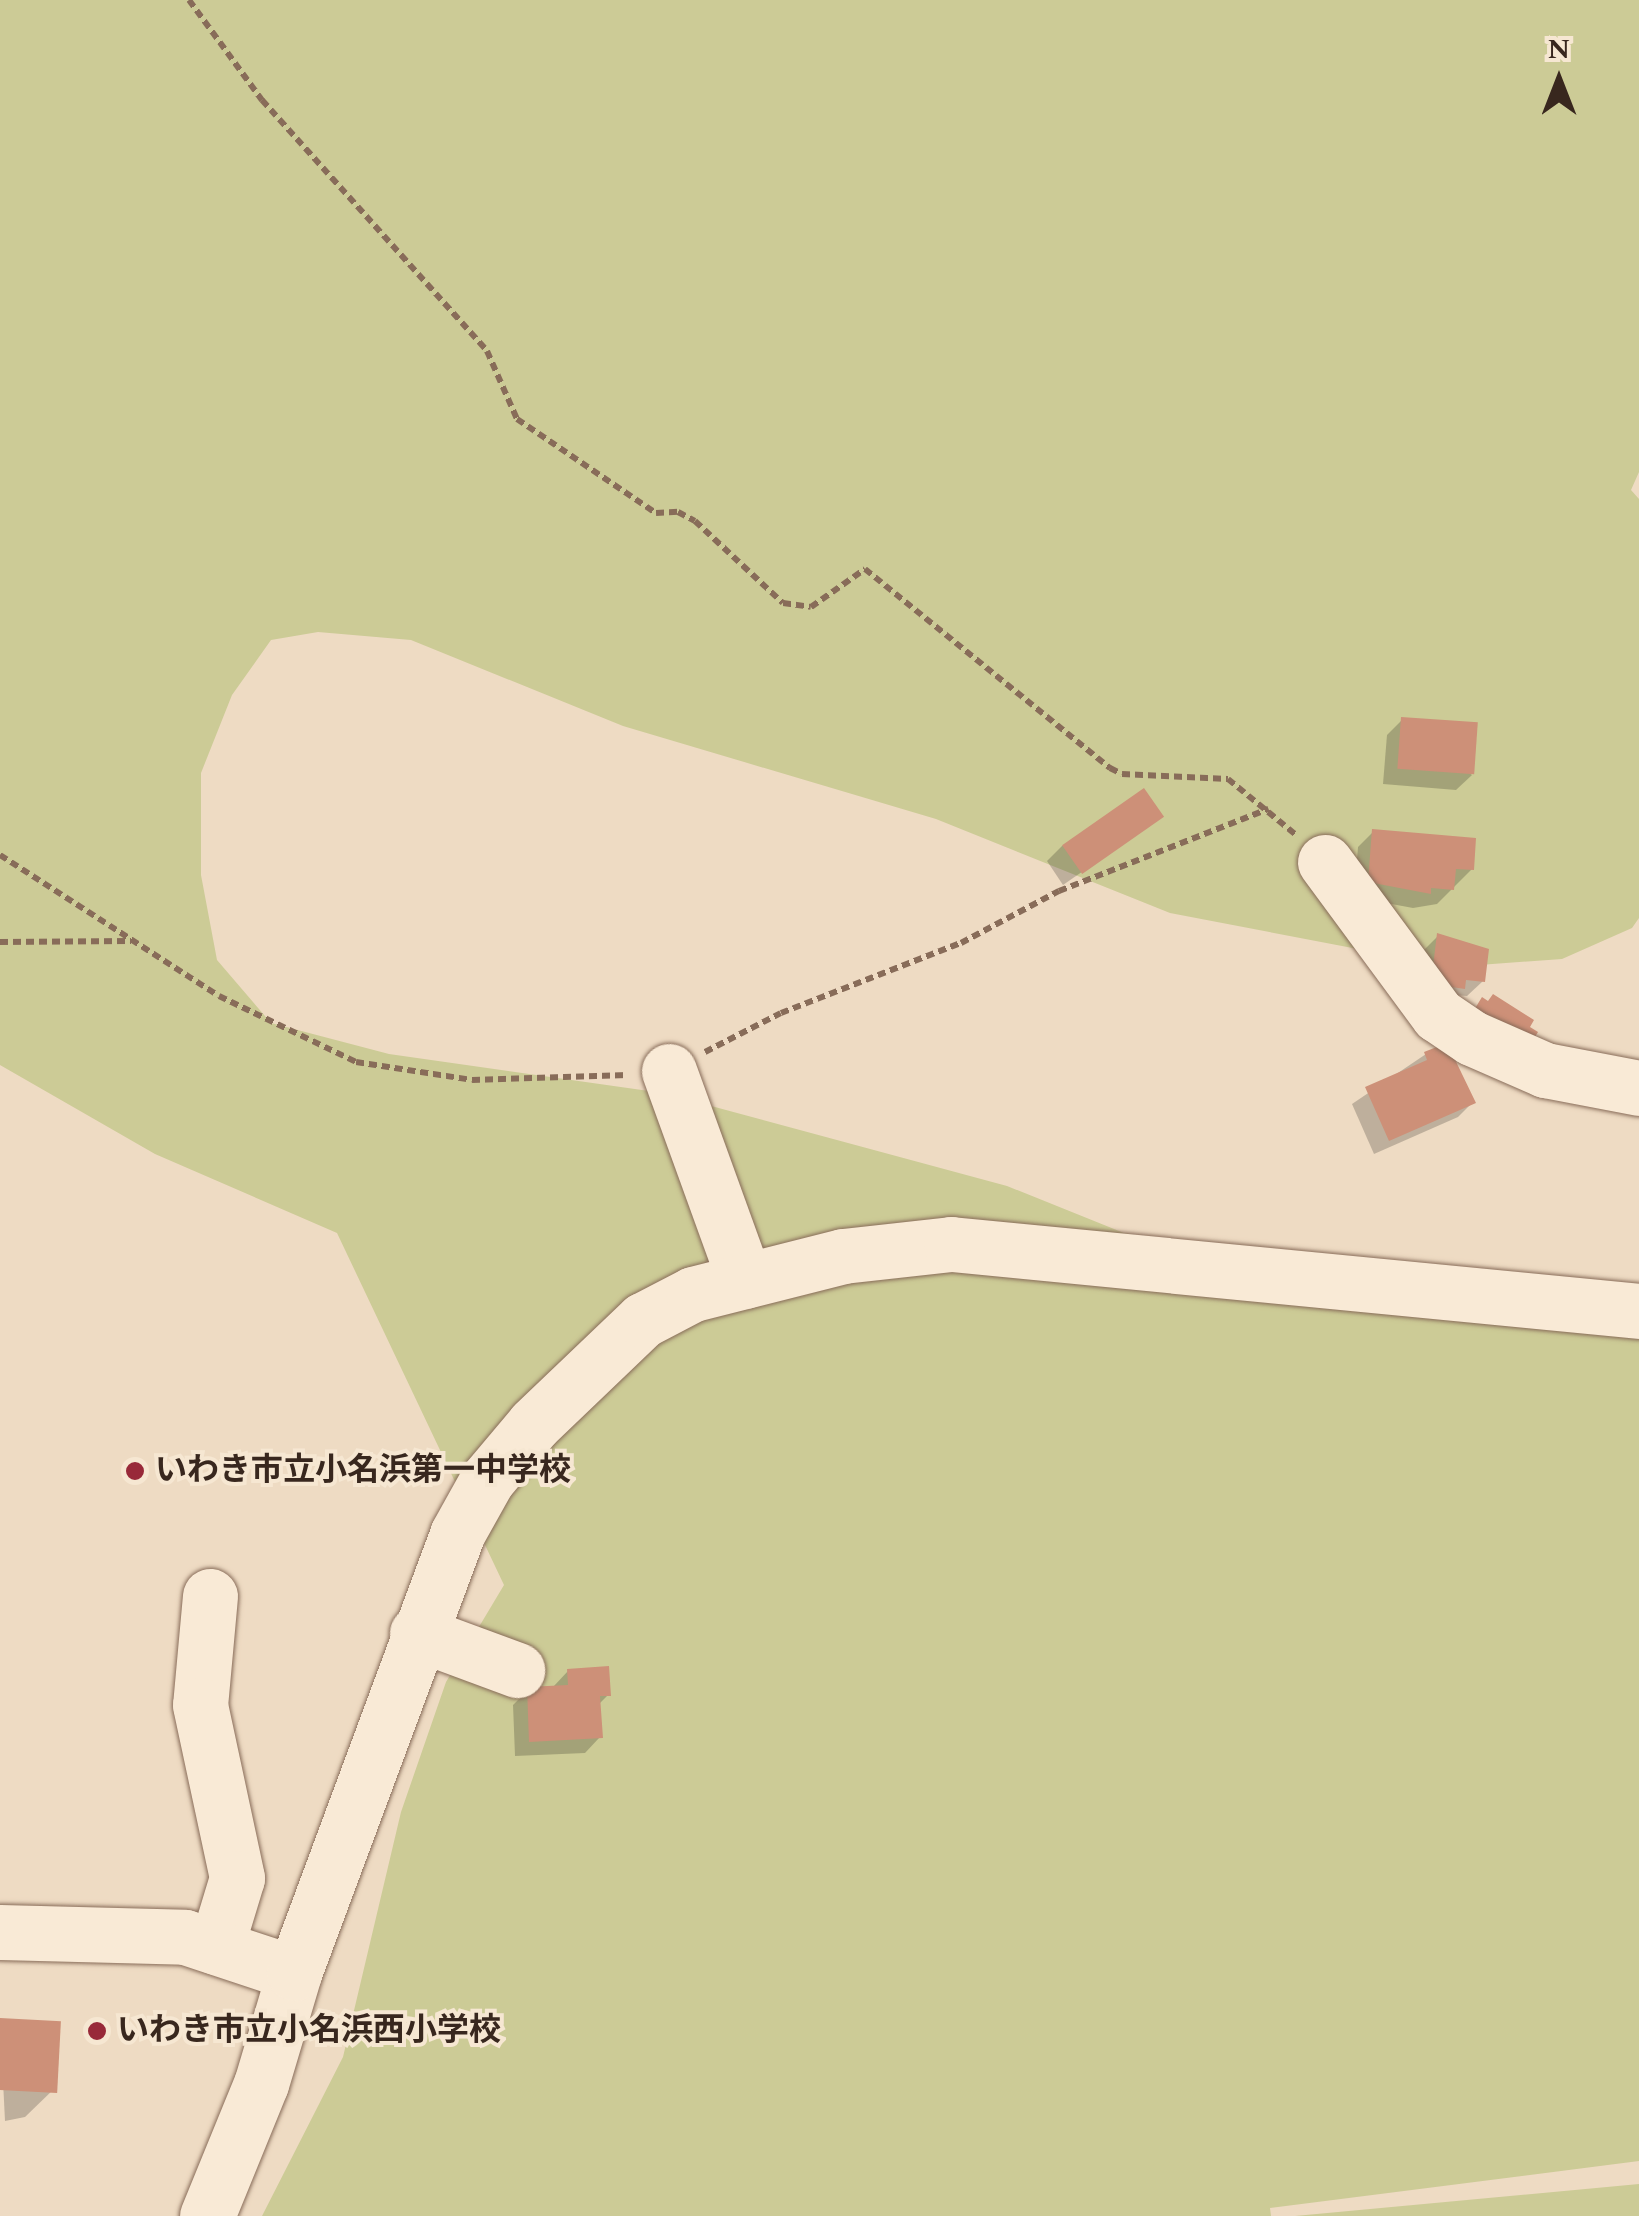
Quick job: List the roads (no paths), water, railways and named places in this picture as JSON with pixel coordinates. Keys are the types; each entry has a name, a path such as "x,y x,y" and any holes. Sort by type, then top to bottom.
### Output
{"street":[{"path":"1325,862 1438,1015 1472,1038 1545,1070 1639,1088"},
{"path":"669,1071 745,1281"},
{"path":"207,2216 261,2084 294,1973 417,1633 464,1521 534,1424 643,1320 692,1294 843,1256 950,1244 1639,1311"},
{"path":"210,1596 200,1705 237,1878 216,1948"},
{"path":"417,1633 517,1670"},
{"path":"0,1932 185,1938 294,1973"}],"place":[{"name":"いわき市立小名浜第一中学校","path":"135,1471"},
{"name":"いわき市立小名浜西小学校","path":"97,2031"}]}
